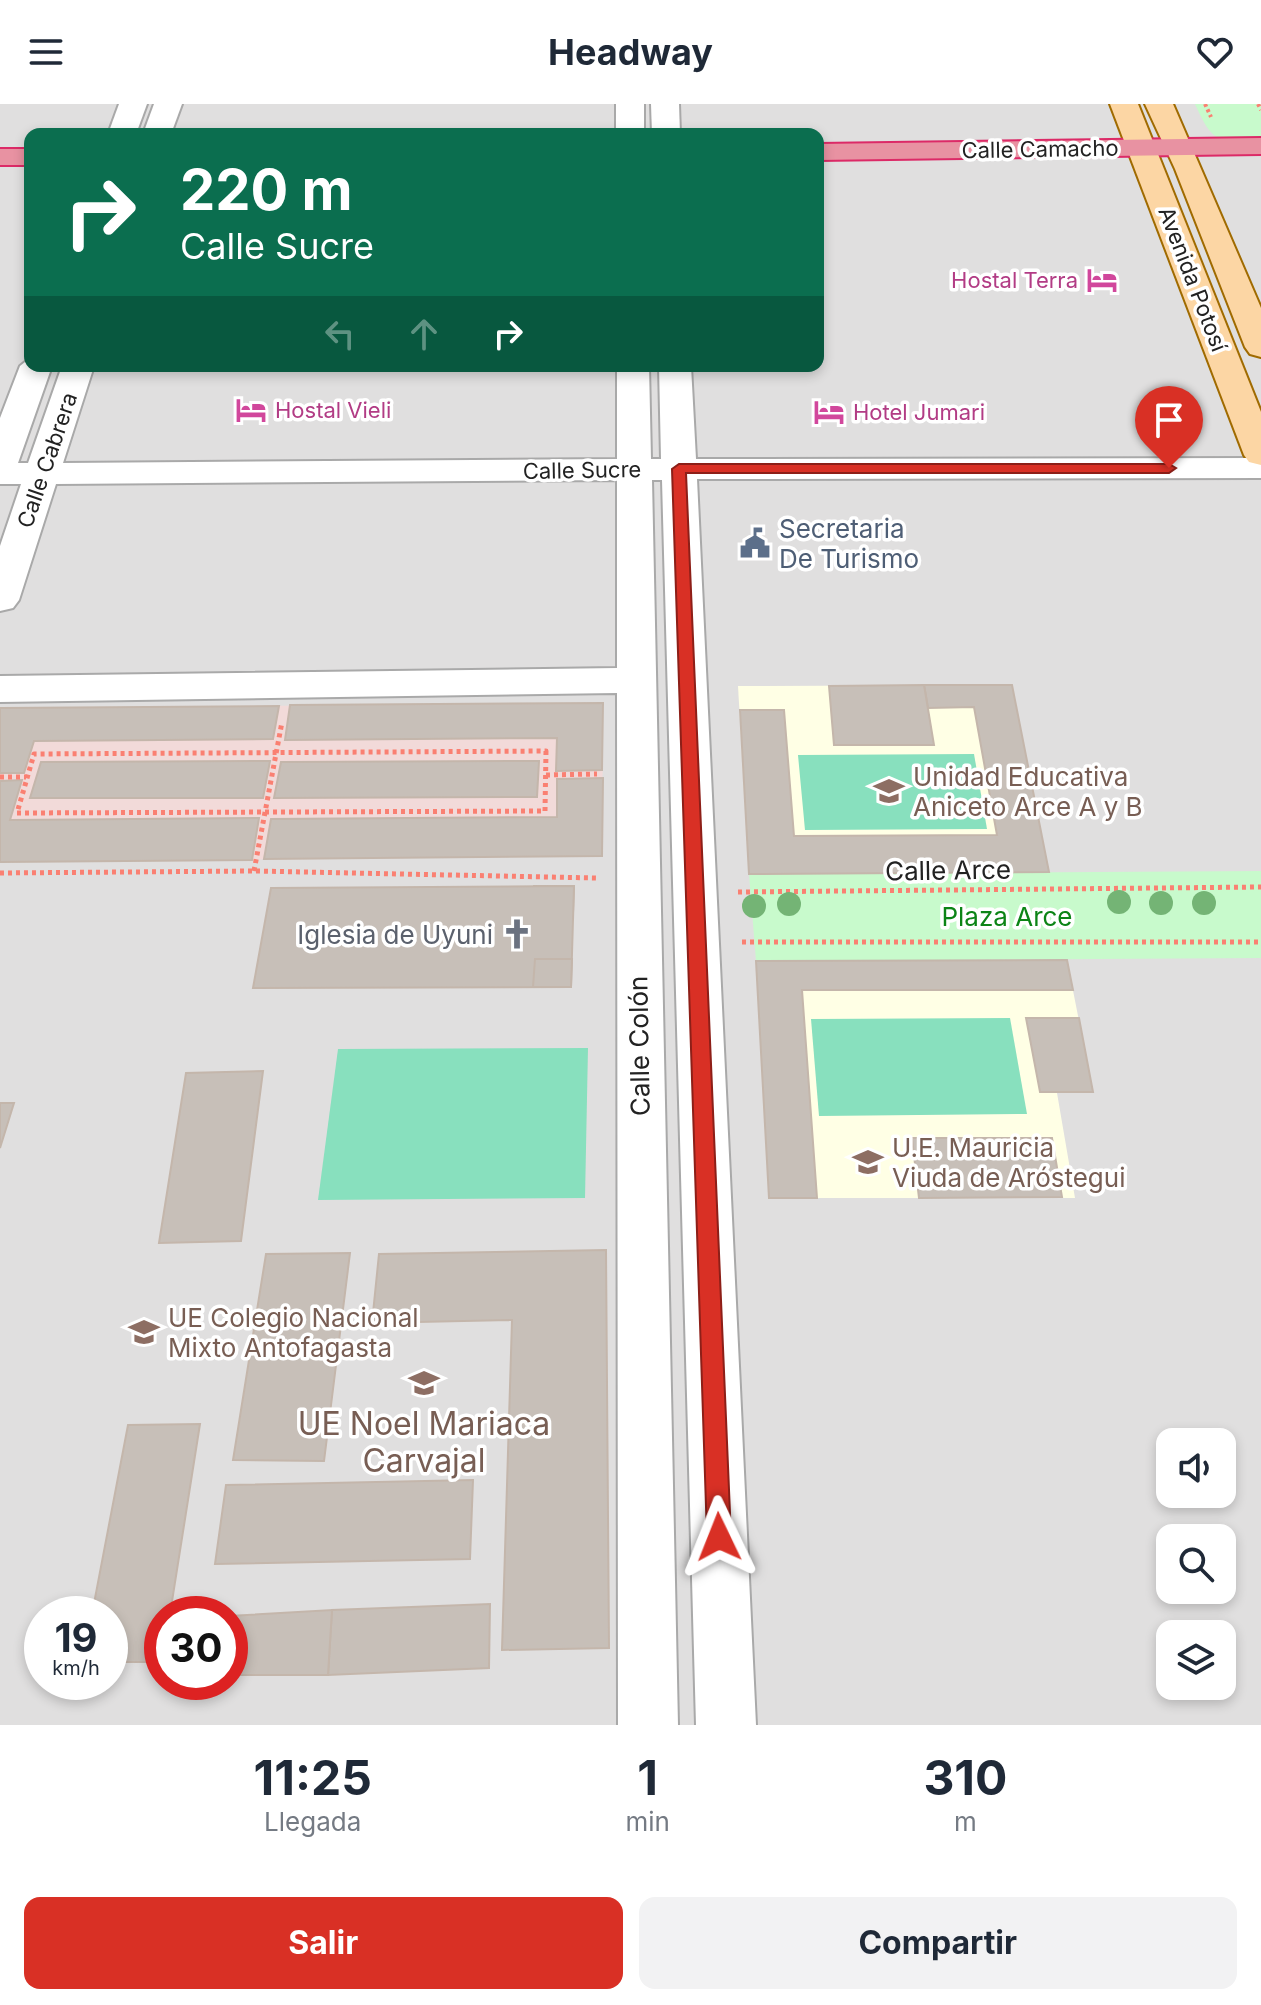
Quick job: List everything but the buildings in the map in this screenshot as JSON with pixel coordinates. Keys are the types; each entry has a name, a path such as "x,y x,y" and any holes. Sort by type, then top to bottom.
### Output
{"highway":[{"name":"Calle Camacho","path":"824,173 1183,158 1261,146"},
{"name":"Calle Camacho","path":"824,152 1146,159"},
{"path":"0,157 24,157"},
{"name":"Calle Camacho","path":"1183,158 1261,168"},
{"path":"0,177 24,177"}],"main road":[{"name":"Avenida Potosí","path":"1124,104 1260,453"},
{"name":"Avenida Potosí","path":"1159,104 1261,347"}],"street":[{"path":"124,128 133,104"},
{"path":"159,128 168,104"},
{"path":"630,104 630,128"},
{"path":"665,104 666,128"},
{"name":"Calle Cabrera","path":"2,458 34,372"},
{"name":"Calle Cabrera","path":"0,600 76,372"},
{"name":"Calle Colón","path":"635,372 656,456 695,893 726,1725"},
{"name":"Calle Colón","path":"648,1725 637,680 656,456 674,372"},
{"name":"Calle Sucre","path":"2,458 46,461 1260,453"},
{"path":"0,689 637,680"}],"path":[{"path":"1258,104 1261,110"},
{"path":"254,871 289,685"},
{"path":"546,751 545,811 17,813 34,754 276,752 546,751"},
{"path":"0,777 26,777"},
{"path":"0,873 254,871 574,876 637,881"},
{"name":"Calle Arce","path":"695,893 1261,887"},
{"path":"697,942 1261,942"}],"shaded area":[{"path":"0,104 1261,104 1261,1725 0,1725"},
{"name":"Unidad Educativa Aniceto Arce A y B","path":"1012,685 1049,872 749,874 738,686"},
{"path":"603,703 602,856 0,862 0,708"},
{"path":"1067,960 1093,1092 1057,1093 1075,1198 769,1198 756,961"}],"green space":[{"path":"1195,104 1261,104 1261,140 1219,138 1207,127"},
{"path":"974,754 987,829 805,830 798,755"},
{"name":"Plaza Arce","path":"1261,871 1261,958 756,961 749,874"},
{"path":"1010,1018 1027,1114 819,1116 811,1019"},
{"path":"588,1048 585,1198 318,1200 338,1049"}],"place":[{"name":"Hostal Terra","path":"1102,280"},
{"name":"Hostal Vieli","path":"251,410"},
{"name":"Hotel Jumari","path":"829,412"},
{"name":"Secretaria De Turismo","path":"755,543"},
{"name":"Unidad Educativa Aniceto Arce A y B","path":"889,791"},
{"name":"Iglesia de Uyuni","path":"517,934"},
{"name":"U.E. Mauricia Viuda de Aróstegui","path":"868,1162"},
{"name":"UE Colegio Nacional Mixto Antofagasta","path":"144,1332"},
{"name":"UE Noel Mariaca Carvajal","path":"424,1383"}],"route":[{"path":"719,1537 679,469 1169,468"}]}
